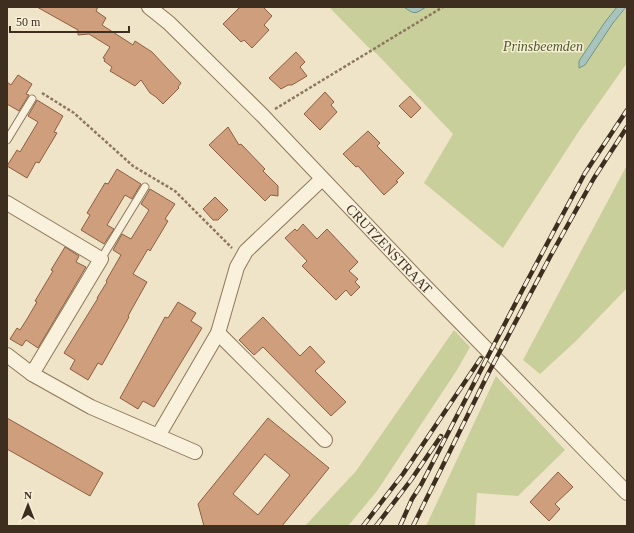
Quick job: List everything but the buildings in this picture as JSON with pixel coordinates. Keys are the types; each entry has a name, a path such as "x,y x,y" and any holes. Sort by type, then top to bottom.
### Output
{"street":[{"name":"CRUTZENSTRAAT","path":"149,7 169,23 263,116 322,179 627,493"},
{"path":"158,436 218,333 241,258 246,251 322,179"},
{"path":"7,203 101,260 32,374"},
{"path":"218,333 325,440"},
{"path":"7,355 32,374 91,407 195,452"}],"lane":[{"path":"7,140 32,99"},
{"path":"101,260 145,187"}],"path":[{"path":"263,116 444,7"},
{"path":"32,99 37,89 74,113 133,166 175,191 241,258"}],"green space":[{"name":"Prinsbeemden","path":"329,7 617,7 605,22 578,63 627,7 627,63 579,131 503,248 424,183 453,134 377,54 368,47"},
{"path":"627,165 627,288 576,341 540,374 523,360"},
{"path":"454,330 470,347 457,370 377,491 348,526 305,526 356,471"},
{"path":"496,376 565,450 518,496 477,493 475,526 426,526"}],"water":[{"path":"404,7 426,7 415,13"},
{"path":"617,7 626,7 613,23 585,65 579,68 579,61"}],"railway":[{"path":"400,526 412,499 421,485 585,173 627,110"},
{"path":"413,526 489,372 551,255 594,178 627,127"},
{"path":"363,526 403,474 481,358"},
{"path":"376,526 411,480 441,436"}]}
